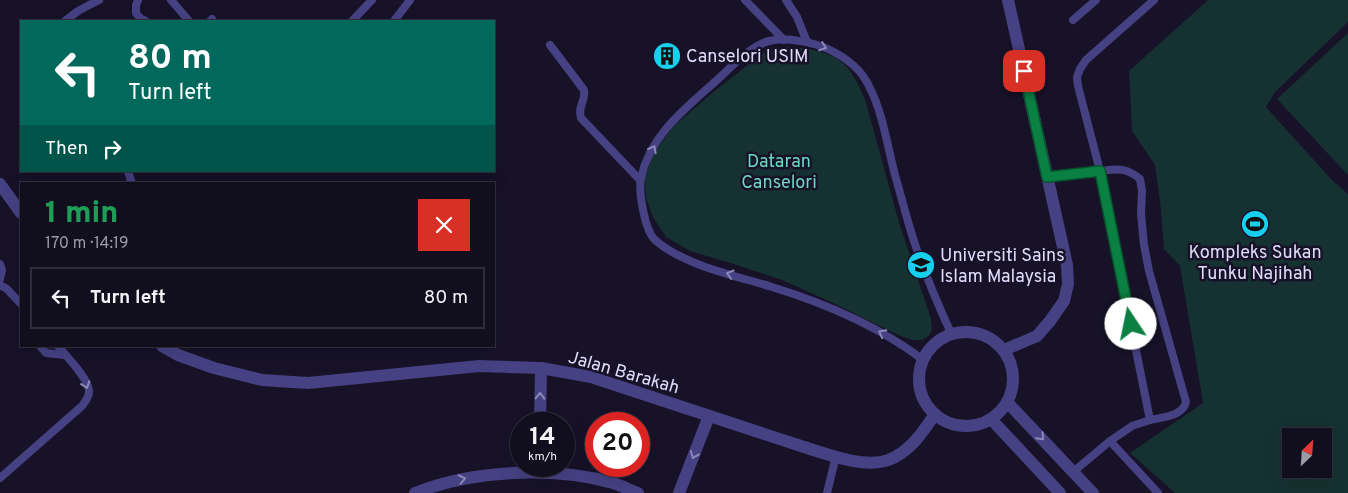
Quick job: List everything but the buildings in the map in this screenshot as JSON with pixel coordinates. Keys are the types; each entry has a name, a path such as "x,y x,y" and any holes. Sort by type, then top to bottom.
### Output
{"street":[{"path":"1004,350 1037,336 1064,301 1068,284 1067,265 1008,0"},
{"path":"0,184 20,211"},
{"path":"966,331 994,340 1004,350 1010,362 1014,376 1008,402 992,419 978,424 963,426 948,422 935,414 925,403 920,389 919,374 922,359 929,348 939,339 951,334 966,331"},
{"name":"Jalan Barakah","path":"166,347 179,350 214,368 262,380 308,382 356,379 406,372 480,366 541,368 591,377 836,456 871,463 887,461 901,454 920,436 935,414"},
{"path":"540,412 541,368"},
{"path":"1008,402 1093,493"},
{"path":"679,493 709,416"},
{"path":"992,419 1060,493"},
{"path":"415,493 464,478 510,472"},
{"path":"575,475 613,483 638,493"}],"lane":[{"path":"65,20 99,0"},
{"path":"138,0 136,13 144,20"},
{"path":"171,0 188,20"},
{"path":"355,20 372,0"},
{"path":"395,20 410,0"},
{"path":"745,0 784,40"},
{"path":"786,0 797,17 807,42"},
{"path":"1073,20 1095,0"},
{"path":"1150,420 1100,171 1079,95 1078,77 1080,69 1086,60 1154,0"},
{"path":"922,359 881,332 823,305 705,266 676,254 654,239 645,222 640,180 646,161 654,147 671,123 721,76 757,47 768,41 784,40 807,42 826,48 846,59 857,68 869,84 880,111 915,245 951,334"},
{"path":"550,45 584,90 585,97 579,109 581,118 640,180"},
{"path":"1047,177 1119,168 1134,174 1140,179 1141,214 1147,263 1186,402 1184,408 1177,413 1132,426 1110,441 1073,472"},
{"path":"0,264 2,270 0,279"},
{"path":"0,285 7,289 20,303"},
{"path":"41,347 46,353 65,355"},
{"path":"0,478 86,401 89,393 88,384 59,347"},
{"path":"1110,441 1158,493"},
{"path":"827,493 836,456"}],"green space":[{"name":"Kompleks Sukan Tunku Najihah","path":"1208,0 1348,0 1348,22 1275,92 1266,107 1331,179 1348,194 1348,493 1175,493 1130,453 1203,403 1180,266 1164,249 1155,165 1132,131 1129,71"},
{"path":"1348,33 1348,175 1277,99"},
{"name":"Dataran Canselori","path":"786,47 817,51 839,60 851,72 865,99 898,219 931,319 932,329 929,336 922,340 912,340 898,335 782,280 690,251 666,237 653,217 646,198 645,178 653,154 673,127 712,93 766,51"}],"place":[{"name":"Canselori USIM","path":"667,56"},
{"name":"Kompleks Sukan Tunku Najihah","path":"1255,224"},
{"name":"Universiti Sains Islam Malaysia","path":"921,265"}],"route":[{"path":"1024,71 1047,177 1100,171 1131,324"}]}
